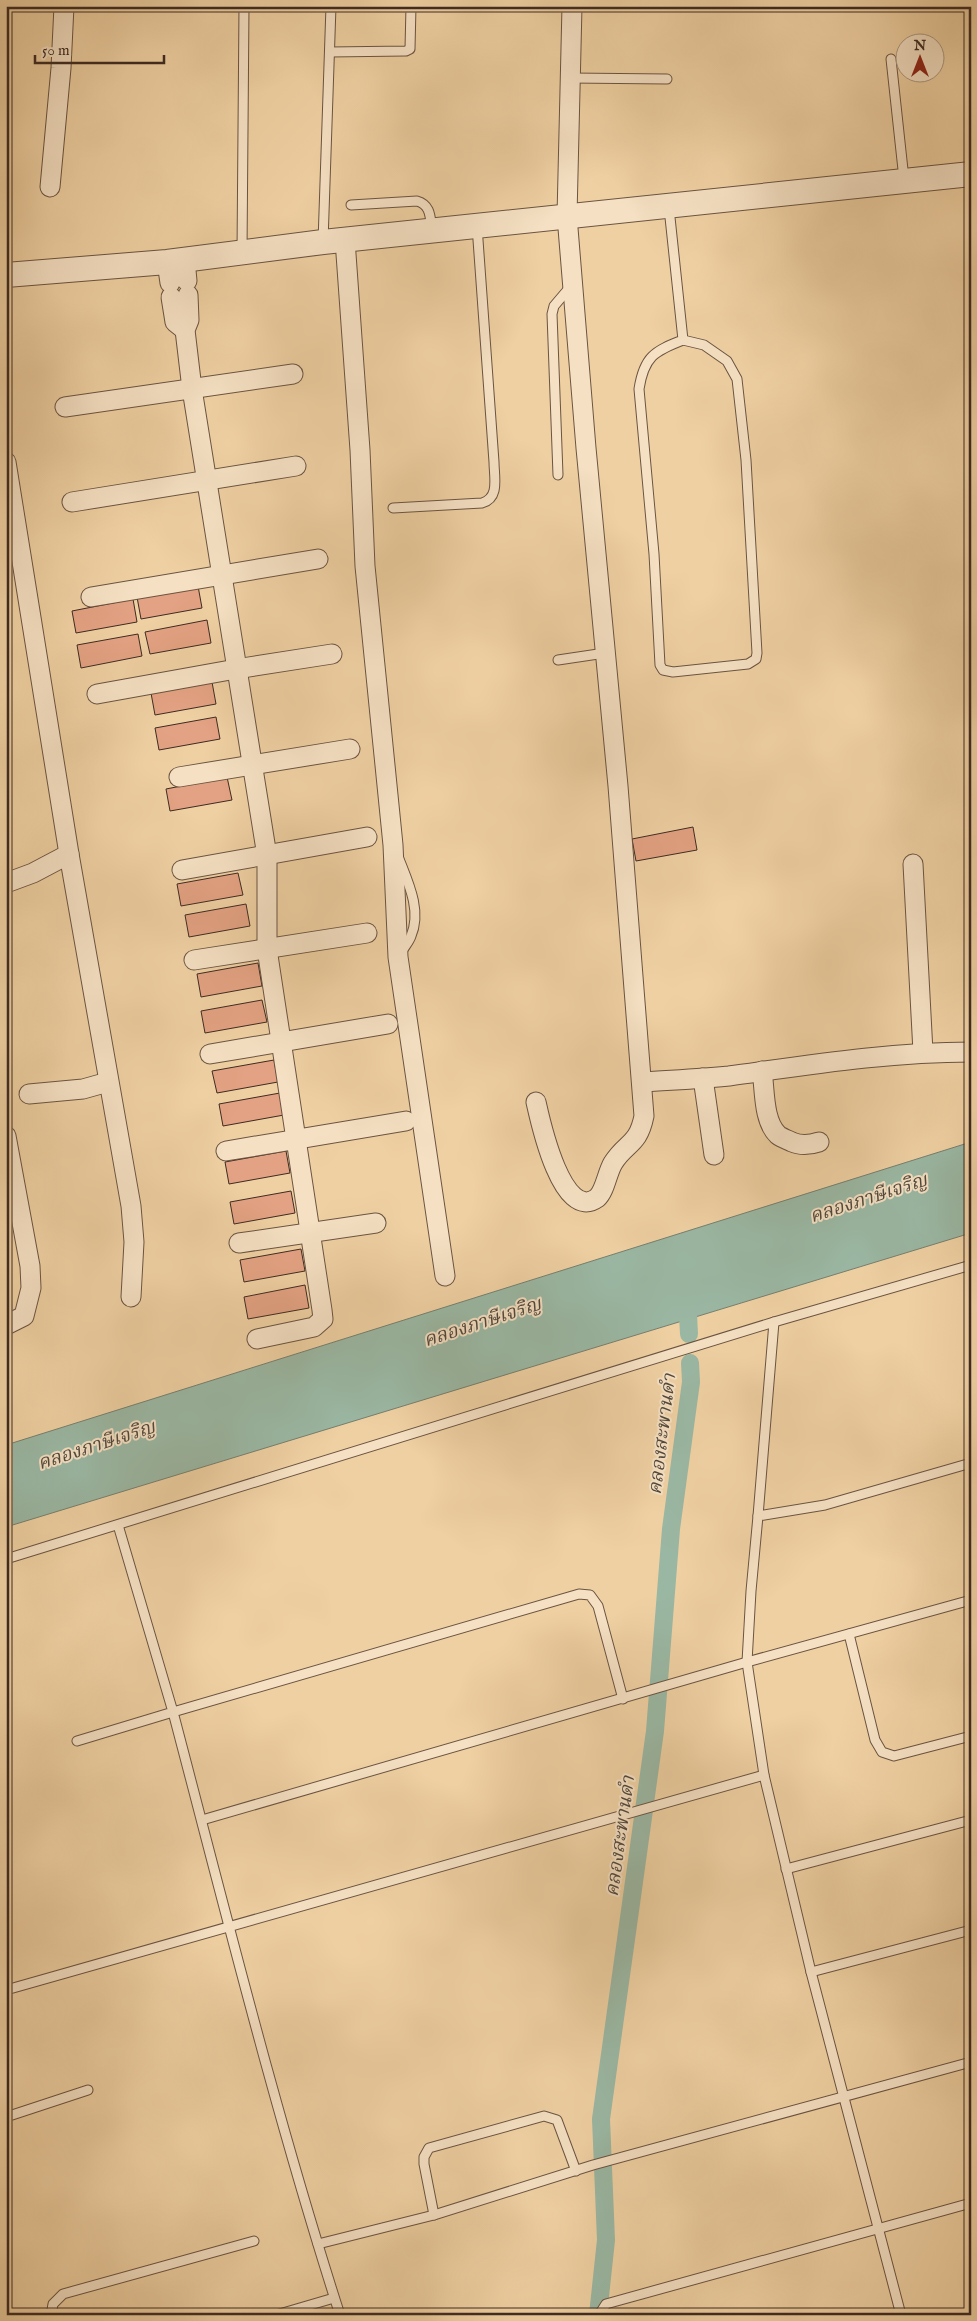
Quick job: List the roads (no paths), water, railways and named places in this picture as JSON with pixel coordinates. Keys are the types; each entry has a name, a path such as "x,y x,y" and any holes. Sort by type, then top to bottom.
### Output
{"street":[{"path":"50,187 61,68 64,6"},
{"path":"536,1102 542,1133 558,1174 574,1198 592,1200 598,1197 615,1160 640,1133 644,1116 618,786 567,216 572,6"},
{"path":"6,275 178,280 242,253 334,241 567,216 669,208 971,174"},
{"path":"334,241 360,450 365,566 393,845 398,956 445,1276"},
{"path":"178,280 175,322 184,330 267,856 267,949 323,1319 314,1327 257,1339"},
{"path":"65,407 293,374"},
{"path":"6,462 69,854 131,1206 134,1242 131,1297"},
{"path":"72,502 208,482 296,466"},
{"path":"91,597 318,559"},
{"path":"97,694 236,668 332,654"},
{"path":"179,777 350,749"},
{"path":"182,870 367,837"},
{"path":"6,883 33,873 69,854"},
{"path":"913,864 924,1052"},
{"path":"194,960 367,933"},
{"path":"210,1054 282,1044 388,1024"},
{"path":"642,1082 703,1078 924,1052 971,1052"},
{"path":"762,1071 772,1128 780,1137 798,1144 812,1145 819,1142"},
{"path":"703,1078 714,1155"},
{"path":"29,1094 83,1089 108,1082"},
{"path":"226,1151 406,1121"},
{"path":"6,1136 30,1266 31,1288 24,1316 6,1325"},
{"path":"239,1242 376,1223"}],"lane":[{"path":"242,253 244,6"},
{"path":"330,6 334,241"},
{"path":"330,52 406,51 410,49 411,6"},
{"path":"891,59 904,182"},
{"path":"569,78 668,79"},
{"path":"350,205 417,201 424,203 428,208 432,231"},
{"path":"669,208 683,340"},
{"path":"392,508 482,503 489,501 493,496 494,462 477,226"},
{"path":"558,476 552,314 554,306 573,284"},
{"path":"683,340 704,345 727,362 737,379 746,460 757,653 756,659 748,664 673,672 663,670 660,665 654,554 639,389 642,372 654,355 659,350 683,340"},
{"path":"558,660 605,654"},
{"path":"6,1559 774,1322 971,1265"},
{"path":"774,1322 751,1590 747,1662 764,1775 842,2095 901,2315"},
{"path":"758,1516 825,1505 971,1463"},
{"path":"118,1525 173,1712 230,1927 318,2244 340,2315"},
{"path":"77,1741 579,1594 590,1595 598,1606 623,1698"},
{"path":"202,1820 670,1684 971,1600"},
{"path":"849,1634 875,1740 882,1752 894,1756 971,1736"},
{"path":"6,1990 764,1775"},
{"path":"786,1868 971,1820"},
{"path":"811,1972 971,1930"},
{"path":"318,2244 434,2215 620,2157 842,2095 971,2062"},
{"path":"6,2117 88,2090"},
{"path":"434,2215 424,2164 424,2157 430,2148 544,2116 552,2117 557,2120 576,2171"},
{"path":"599,2315 606,2304 971,2203"},
{"path":"51,2315 53,2304 63,2294 254,2241"},
{"path":"276,2315 334,2298"}],"water":[{"name":"คลองภาษีเจริญ","path":"971,1142 971,1233 6,1527 6,1445"}],"waterway":[{"name":"คลองสะพานดำ","path":"687,1295 689,1334"},
{"name":"คลองสะพานดำ","path":"598,2315 606,2240 601,2119 655,1731 671,1529 691,1382 690,1363"}]}
